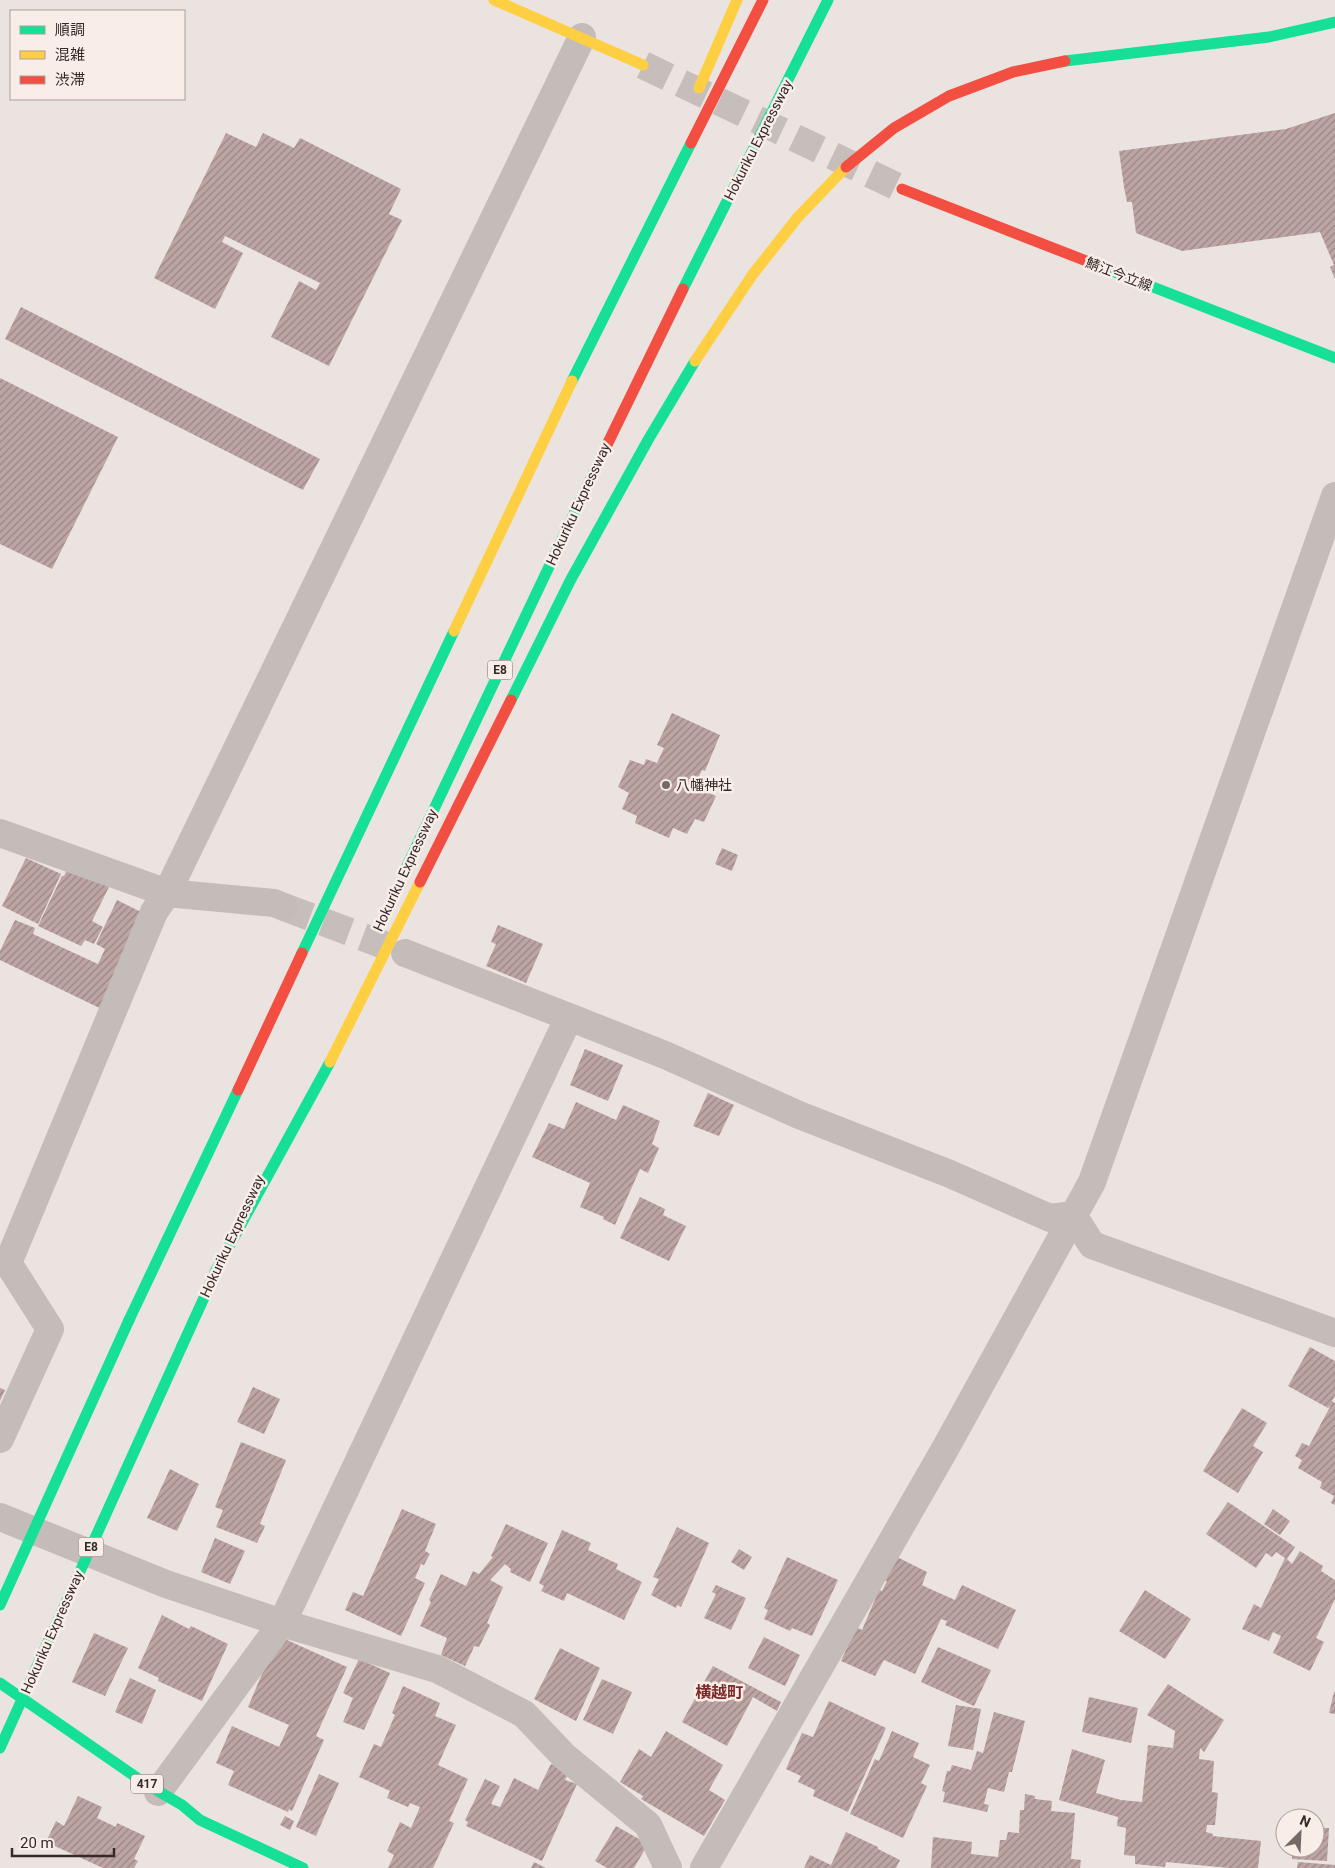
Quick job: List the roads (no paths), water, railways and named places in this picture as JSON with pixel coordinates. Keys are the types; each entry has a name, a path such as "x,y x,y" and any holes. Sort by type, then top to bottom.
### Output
{"main road":[{"path":"494,0 643,65"},
{"path":"520,0 582,37"},
{"path":"694,100 737,0"},
{"path":"0,1605 129,1320 589,345 763,0"},
{"name":"Hokuriku Expressway","path":"402,878 639,376 828,0"},
{"path":"215,1272 332,1058 579,564 648,440 700,353 753,274 798,217 842,170 894,128 949,96 1013,72 1077,58 1269,37 1335,22"},
{"path":"589,345 659,181"},
{"name":"鯖江今立線","path":"902,189 1335,358"},
{"name":"Hokuriku Expressway","path":"0,1748 215,1272 300,1093"},
{"name":"417","path":"0,1683 158,1792 195,1813 200,1820 303,1868"}],"street":[{"path":"0,1439 50,1328 8,1263 154,912 167,893 582,37"},
{"path":"704,1868 945,1449 1092,1182 1335,496"},
{"path":"0,833 167,893 274,903 284,907"},
{"path":"405,953 665,1055 799,1115 950,1174 1050,1218 1073,1215"},
{"path":"158,1792 282,1623 569,1017"},
{"path":"1073,1215 1092,1245 1335,1333"},
{"path":"0,1516 166,1584 282,1623 437,1669 524,1714 564,1756 648,1825 668,1868"}],"tunnel":[{"path":"643,65 902,189"},
{"path":"284,907 405,953"}],"place":[{"name":"八幡神社","path":"666,785"}],"district":[{"name":"横越町","path":"719,1692"}]}
